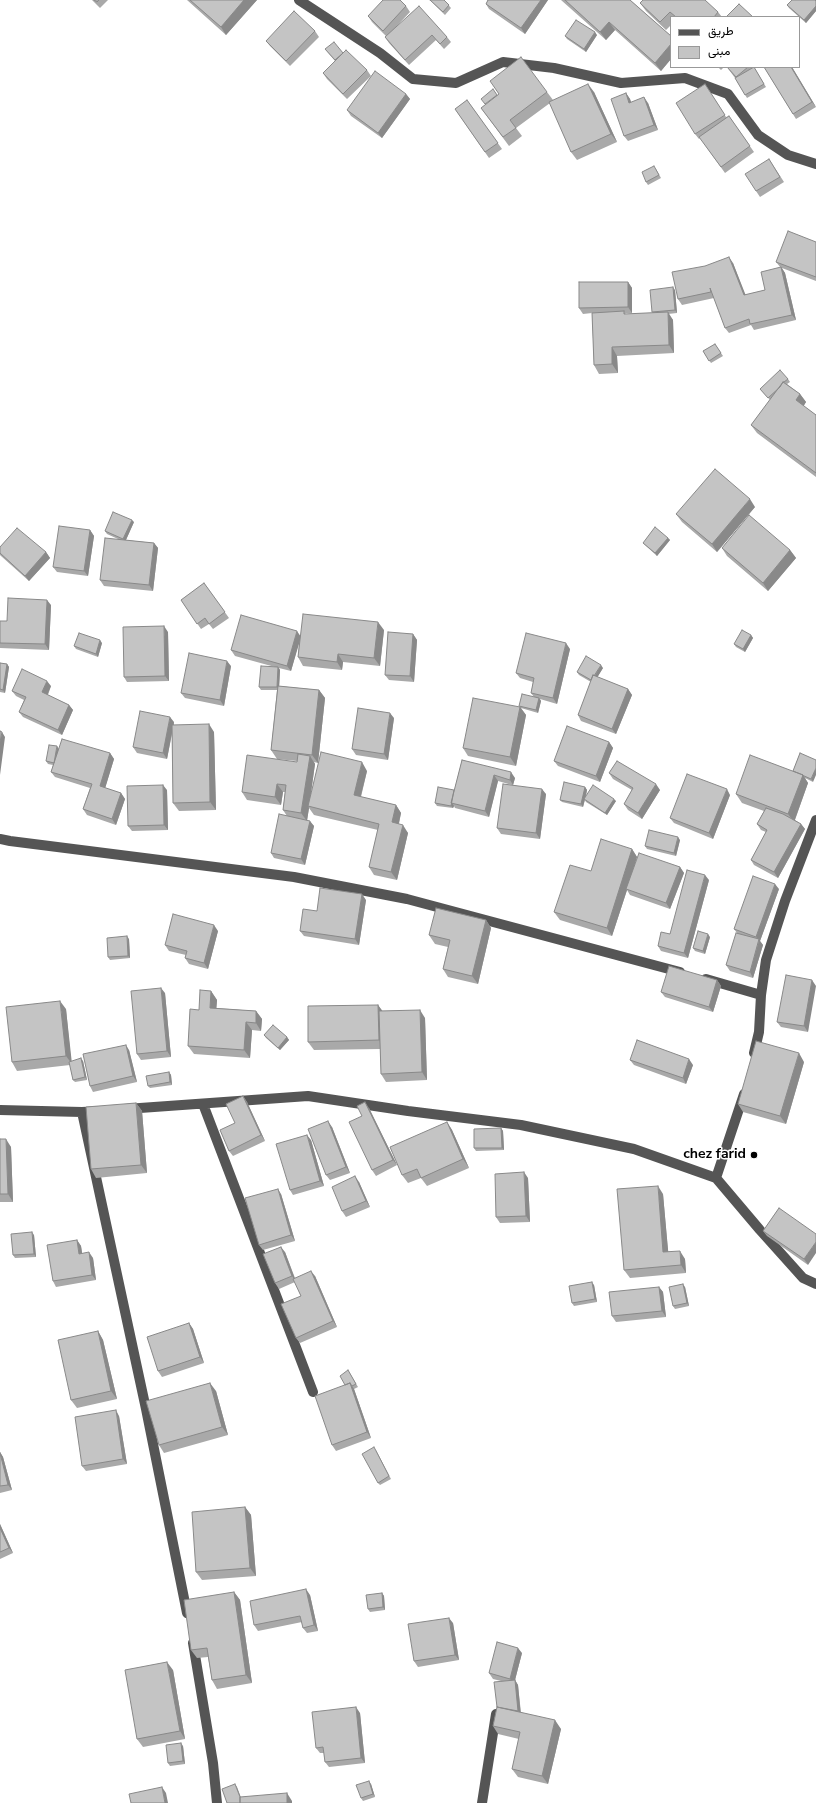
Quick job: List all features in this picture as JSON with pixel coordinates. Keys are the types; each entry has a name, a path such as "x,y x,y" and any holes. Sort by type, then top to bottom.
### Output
{"street":[{"path":"299,0 380,53 413,79 456,83 503,62 554,68 621,83 685,78 728,94 758,135 788,155 816,164"},
{"path":"752,1061 759,1032 761,995 766,960 785,901 816,820"},
{"path":"0,839 10,842 294,877 407,899 761,995"},
{"path":"716,1178 747,1083"},
{"path":"0,1110 82,1112 308,1096 408,1111 521,1125 634,1149 716,1178 803,1278 816,1284"},
{"path":"203,1104 313,1392"},
{"path":"82,1112 144,1401 190,1627 213,1764 217,1803"},
{"path":"482,1803 498,1705"}],"building":[{"path":"190,0 244,0 221,27"},
{"path":"383,0 400,0 406,6 383,31 368,16"},
{"path":"430,0 444,0 449,5 443,12"},
{"path":"488,0 541,0 521,28 486,4"},
{"path":"565,0 630,0 670,35 670,45 655,63 609,22 600,32"},
{"path":"643,0 705,0 718,12 715,16 675,16 670,12 660,22 640,3"},
{"path":"792,0 816,1 816,6 804,20 787,5"},
{"path":"739,4 752,16 727,16"},
{"path":"419,6 447,37 440,44 432,35 405,60 385,37"},
{"path":"294,11 315,31 286,61 266,41"},
{"path":"576,20 595,32 584,49 565,36"},
{"path":"334,42 343,53 335,60 325,49"},
{"path":"346,50 367,70 343,94 323,73"},
{"path":"521,57 547,92 510,120 516,128 503,137 481,108 499,94 490,81"},
{"path":"728,68 747,68 736,77"},
{"path":"755,68 764,84 745,95 735,78"},
{"path":"765,68 792,68 812,102 793,114"},
{"path":"375,71 406,94 378,133 347,110"},
{"path":"588,84 611,134 571,152 549,102"},
{"path":"705,84 725,115 695,134 676,103"},
{"path":"493,89 497,95 485,104 481,99"},
{"path":"626,93 629,103 644,97 654,125 624,136 611,99"},
{"path":"467,100 498,143 485,152 455,109"},
{"path":"729,116 750,146 721,167 699,137"},
{"path":"769,159 780,177 756,191 745,174"},
{"path":"654,166 659,175 646,182 642,172"},
{"path":"788,231 816,242 816,277 776,262"},
{"path":"729,257 744,295 765,290 761,272 781,267 792,315 750,324 749,319 725,328 710,288 711,292 678,299 672,272 705,266"},
{"path":"579,282 628,282 628,307 579,308"},
{"path":"673,287 675,310 652,312 650,290"},
{"path":"624,311 624,314 668,312 669,345 612,347 612,364 594,365 592,313"},
{"path":"715,344 721,353 709,361 703,351"},
{"path":"780,370 788,379 783,382 780,387 768,398 760,389"},
{"path":"783,382 800,394 796,400 816,415 816,473 751,425"},
{"path":"715,469 750,499 712,544 676,514"},
{"path":"113,512 132,520 123,539 105,531"},
{"path":"749,515 790,550 763,583 722,548"},
{"path":"59,526 90,530 84,571 53,567"},
{"path":"655,527 668,538 655,553 643,543"},
{"path":"17,528 46,552 25,576 0,553 0,547"},
{"path":"105,538 154,543 149,585 100,580"},
{"path":"204,583 225,612 209,624 205,618 197,624 181,600"},
{"path":"8,598 47,600 45,644 0,643 0,621 7,621"},
{"path":"303,614 378,622 374,658 338,654 337,662 298,657"},
{"path":"241,615 297,631 287,666 231,650"},
{"path":"164,626 165,676 124,677 123,627"},
{"path":"742,630 751,635 743,649 734,644"},
{"path":"388,632 413,634 410,676 385,675"},
{"path":"79,633 100,640 96,654 74,646"},
{"path":"526,633 566,643 553,698 531,693 534,678 516,673"},
{"path":"189,653 227,661 220,700 181,693"},
{"path":"586,656 601,665 591,680 577,672"},
{"path":"0,663 7,664 3,690 0,689"},
{"path":"261,666 278,667 277,687 259,687"},
{"path":"22,669 47,681 42,692 69,705 58,730 19,712 26,697 12,691"},
{"path":"593,675 628,689 612,729 578,715"},
{"path":"278,686 319,690 312,755 271,750"},
{"path":"522,694 539,698 536,710 519,706"},
{"path":"473,698 520,707 510,757 463,748"},
{"path":"358,708 390,713 384,754 352,749"},
{"path":"140,711 170,717 163,753 133,747"},
{"path":"209,724 210,802 173,803 172,725"},
{"path":"567,726 609,742 596,776 554,761"},
{"path":"0,731 2,732 0,742"},
{"path":"62,739 110,753 100,786 121,793 112,819 83,809 92,784 51,772"},
{"path":"49,745 57,746 54,763 46,761"},
{"path":"321,752 362,762 354,795 396,805 392,822 403,825 391,872 369,867 379,824 308,806"},
{"path":"800,753 816,760 816,768 811,779 793,771"},
{"path":"298,754 310,756 301,813 283,810 286,785 277,784 275,797 242,792 247,755 297,762"},
{"path":"750,755 803,775 788,814 736,794"},
{"path":"462,760 511,772 510,780 494,775 485,811 451,803"},
{"path":"617,761 656,784 638,813 624,804 633,788 609,773"},
{"path":"687,774 727,789 709,833 670,818"},
{"path":"564,782 585,787 581,804 560,800"},
{"path":"503,784 542,789 536,833 497,828"},
{"path":"163,785 164,825 128,826 127,786"},
{"path":"593,785 614,799 605,813 584,799"},
{"path":"438,787 454,790 451,806 435,803"},
{"path":"766,808 783,814 801,824 774,872 751,860 767,830 757,824"},
{"path":"279,814 310,821 301,859 271,853"},
{"path":"649,830 678,837 674,853 645,846"},
{"path":"601,839 632,849 607,928 554,912 570,865 591,871"},
{"path":"639,853 680,867 666,903 626,889"},
{"path":"687,870 705,875 684,953 658,946 661,932 670,934"},
{"path":"753,876 775,884 756,937 734,929"},
{"path":"320,888 362,894 355,939 300,931 303,909 317,911"},
{"path":"436,908 486,920 472,976 443,969 450,940 429,935"},
{"path":"173,914 214,925 204,963 185,958 187,951 165,945"},
{"path":"698,931 708,934 703,951 693,948"},
{"path":"736,933 759,939 750,972 726,965"},
{"path":"127,936 128,956 108,957 107,938"},
{"path":"669,966 717,980 709,1007 661,992"},
{"path":"786,975 812,980 804,1026 777,1022"},
{"path":"161,988 167,1051 137,1054 131,991"},
{"path":"200,990 211,991 210,1008 256,1011 256,1023 246,1022 244,1050 188,1046 190,1009 199,1010"},
{"path":"60,1001 66,1056 12,1062 6,1007"},
{"path":"378,1005 379,1040 308,1042 308,1006"},
{"path":"420,1010 422,1072 381,1074 379,1011"},
{"path":"273,1025 287,1037 278,1048 264,1035"},
{"path":"637,1040 689,1059 683,1078 630,1060"},
{"path":"756,1041 799,1053 780,1116 738,1104"},
{"path":"126,1045 133,1076 90,1086 83,1054"},
{"path":"81,1058 85,1077 73,1080 69,1062"},
{"path":"169,1072 170,1082 148,1086 146,1076"},
{"path":"243,1096 261,1135 229,1151 220,1130 235,1123 226,1104"},
{"path":"365,1102 393,1160 372,1170 349,1122 362,1116 357,1106"},
{"path":"136,1103 141,1165 91,1169 86,1107"},
{"path":"328,1121 346,1167 326,1175 308,1129"},
{"path":"447,1122 463,1159 421,1178 417,1169 402,1175 390,1147"},
{"path":"501,1128 502,1148 474,1148 474,1129"},
{"path":"307,1135 320,1181 290,1190 276,1144"},
{"path":"0,1139 6,1139 8,1194 0,1194"},
{"path":"524,1172 526,1216 496,1217 495,1174"},
{"path":"355,1176 366,1201 342,1211 332,1187"},
{"path":"658,1186 663,1252 680,1251 681,1265 624,1270 617,1189"},
{"path":"278,1189 291,1235 259,1245 245,1198"},
{"path":"779,1208 816,1234 816,1242 804,1259 763,1231"},
{"path":"32,1232 34,1254 13,1255 11,1234"},
{"path":"77,1240 79,1254 89,1252 92,1275 53,1281 47,1245"},
{"path":"281,1247 292,1276 275,1283 263,1254"},
{"path":"311,1271 333,1321 296,1338 281,1304 301,1296 293,1279"},
{"path":"592,1282 595,1299 572,1303 569,1286"},
{"path":"683,1284 687,1303 673,1306 669,1287"},
{"path":"659,1287 662,1311 612,1316 609,1292"},
{"path":"189,1323 200,1357 158,1371 147,1337"},
{"path":"98,1331 111,1391 71,1400 58,1340"},
{"path":"348,1370 356,1384 352,1386 350,1383 345,1385 340,1376"},
{"path":"210,1383 222,1427 159,1445 146,1401"},
{"path":"350,1383 367,1432 332,1445 315,1396"},
{"path":"116,1410 123,1459 82,1466 75,1417"},
{"path":"374,1447 389,1476 378,1483 362,1454"},
{"path":"0,1453 8,1485 0,1486"},
{"path":"245,1507 250,1568 196,1572 192,1512"},
{"path":"0,1528 9,1548 0,1552"},
{"path":"306,1589 314,1625 303,1628 300,1616 254,1625 250,1601"},
{"path":"234,1592 246,1675 212,1680 207,1648 191,1650 184,1600"},
{"path":"382,1593 383,1607 368,1609 366,1595"},
{"path":"449,1618 455,1655 414,1661 408,1624"},
{"path":"497,1642 518,1648 510,1679 489,1673"},
{"path":"167,1662 180,1731 137,1739 125,1670"},
{"path":"515,1680 518,1711 497,1707 494,1682"},
{"path":"356,1707 361,1758 325,1762 323,1747 316,1748 312,1712"},
{"path":"497,1707 555,1720 542,1776 512,1769 520,1732 493,1726"},
{"path":"181,1743 183,1761 168,1763 166,1745"},
{"path":"369,1781 373,1794 361,1798 356,1785"},
{"path":"235,1784 240,1797 240,1803 227,1803 222,1789"},
{"path":"162,1787 165,1803 131,1803 129,1794"},
{"path":"287,1793 287,1803 240,1803 240,1797"}],"place":[{"name":"chez farid","path":"754,1155"}]}
